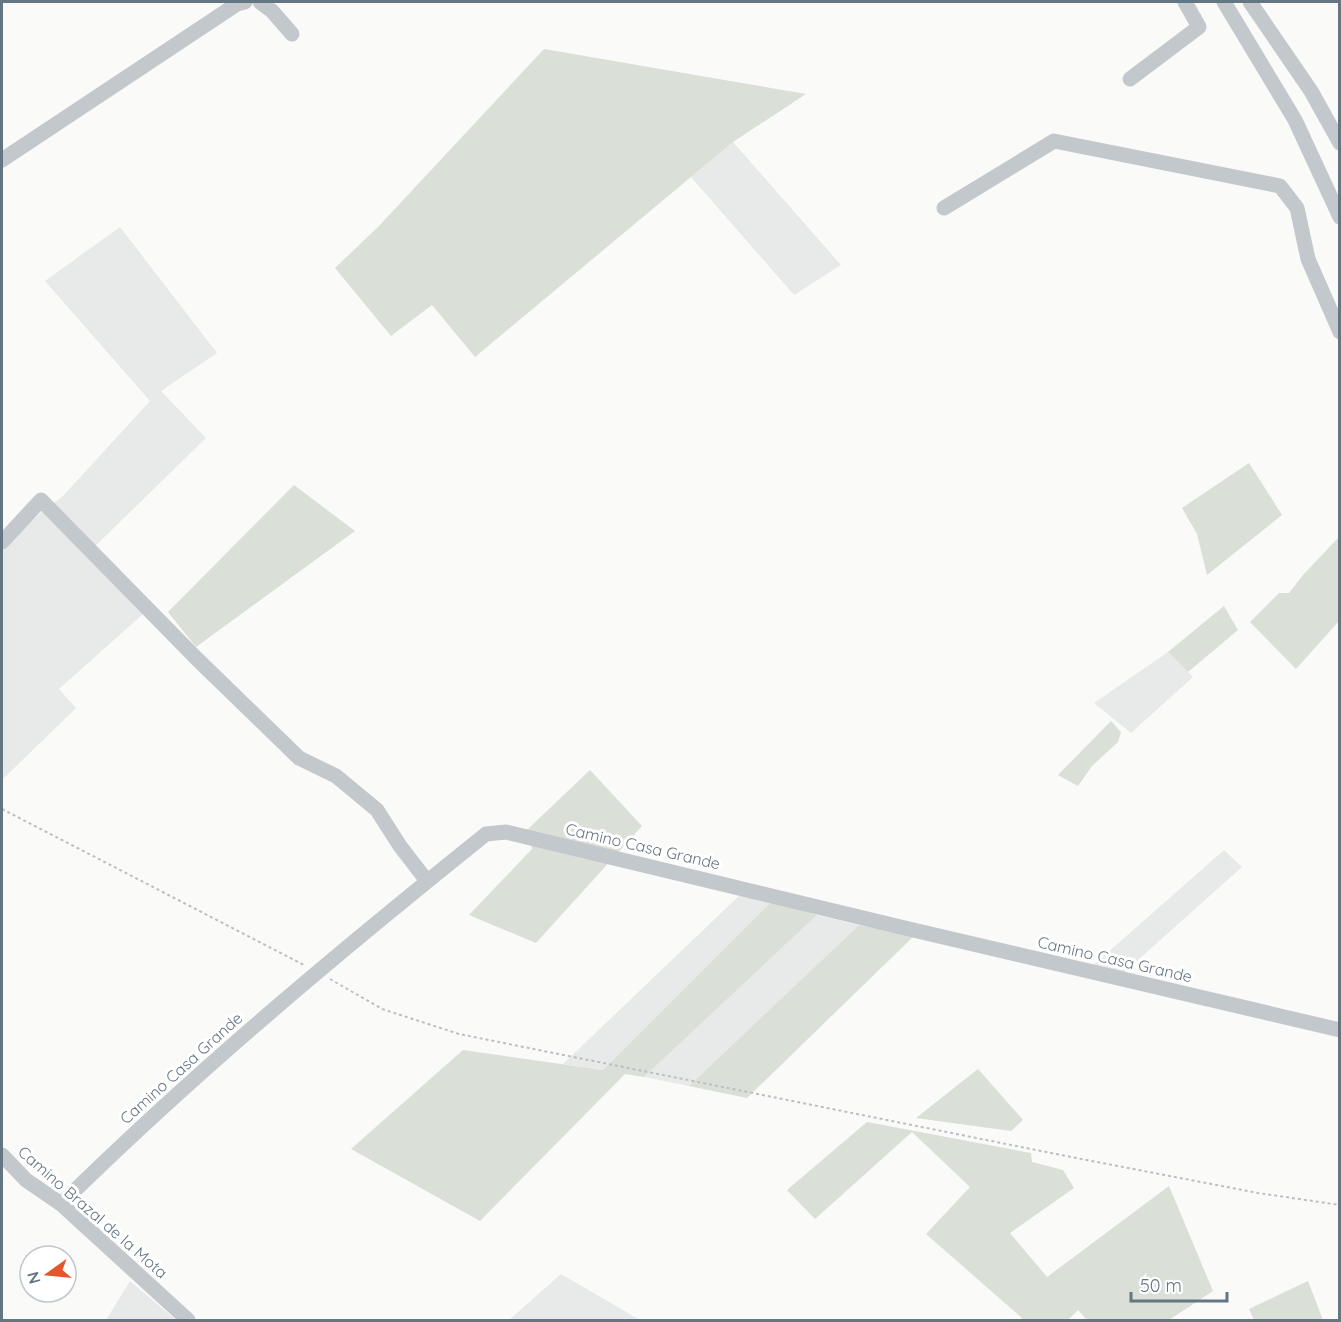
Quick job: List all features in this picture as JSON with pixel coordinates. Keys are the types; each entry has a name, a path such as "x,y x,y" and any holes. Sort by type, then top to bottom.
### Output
{"street":[{"path":"2,160 227,10 245,2"},
{"path":"260,2 272,11 292,34"},
{"path":"1130,79 1199,27 1185,2"},
{"path":"1224,2 1295,120 1340,217"},
{"path":"1250,2 1311,91 1340,143"},
{"path":"944,208 1054,141 1280,186 1297,208 1308,259 1340,332"},
{"path":"2,542 41,500 196,658 299,758 336,776 377,810 400,846 427,881"},
{"name":"Camino Casa Grande","path":"61,1204 116,1149 317,972 486,834 506,832 1340,1030"},
{"name":"Camino Brazal de la Mota","path":"2,1155 26,1180 61,1204 188,1320"}],"path":[{"path":"2,809 317,972 382,1009 459,1034 1236,1189 1340,1205"}],"shaded area":[{"path":"544,49 806,94 733,142 475,357 432,305 391,336 335,268 378,227"},
{"path":"733,142 841,265 794,295 691,177"},
{"path":"120,227 217,353 161,391 206,438 86,555 143,614 59,689 76,708 2,780 2,547 62,497 150,401 45,281"},
{"path":"1249,463 1282,515 1207,575 1197,534 1182,508"},
{"path":"294,485 355,531 196,647 168,612"},
{"path":"1339,537 1339,621 1296,669 1250,622 1279,593 1289,593"},
{"path":"1224,606 1238,630 1188,672 1168,652"},
{"path":"1168,652 1193,677 1131,733 1094,703"},
{"path":"1111,721 1121,732 1118,742 1092,766 1078,786 1058,775"},
{"path":"590,770 642,826 536,943 469,915 532,849 527,830"},
{"path":"1224,850 1242,867 1111,984 1081,976"},
{"path":"741,894 772,901 603,1070 563,1064"},
{"path":"772,901 817,915 644,1077 625,1074 480,1221 351,1149 463,1050 603,1070"},
{"path":"817,915 859,925 689,1086 644,1077"},
{"path":"859,925 915,935 747,1098 689,1086"},
{"path":"978,1069 1023,1120 1011,1131 916,1118"},
{"path":"867,1122 1031,1153 1032,1162 1063,1170 1074,1188 1010,1233 1047,1277 1169,1186 1213,1291 1169,1320 1087,1320 1078,1310 1068,1320 1020,1320 1022,1318 926,1234 970,1187 912,1132 815,1219 787,1190"},
{"path":"561,1274 640,1320 509,1320"},
{"path":"130,1281 176,1320 106,1320"},
{"path":"1308,1281 1323,1320 1254,1320 1249,1309"}]}
